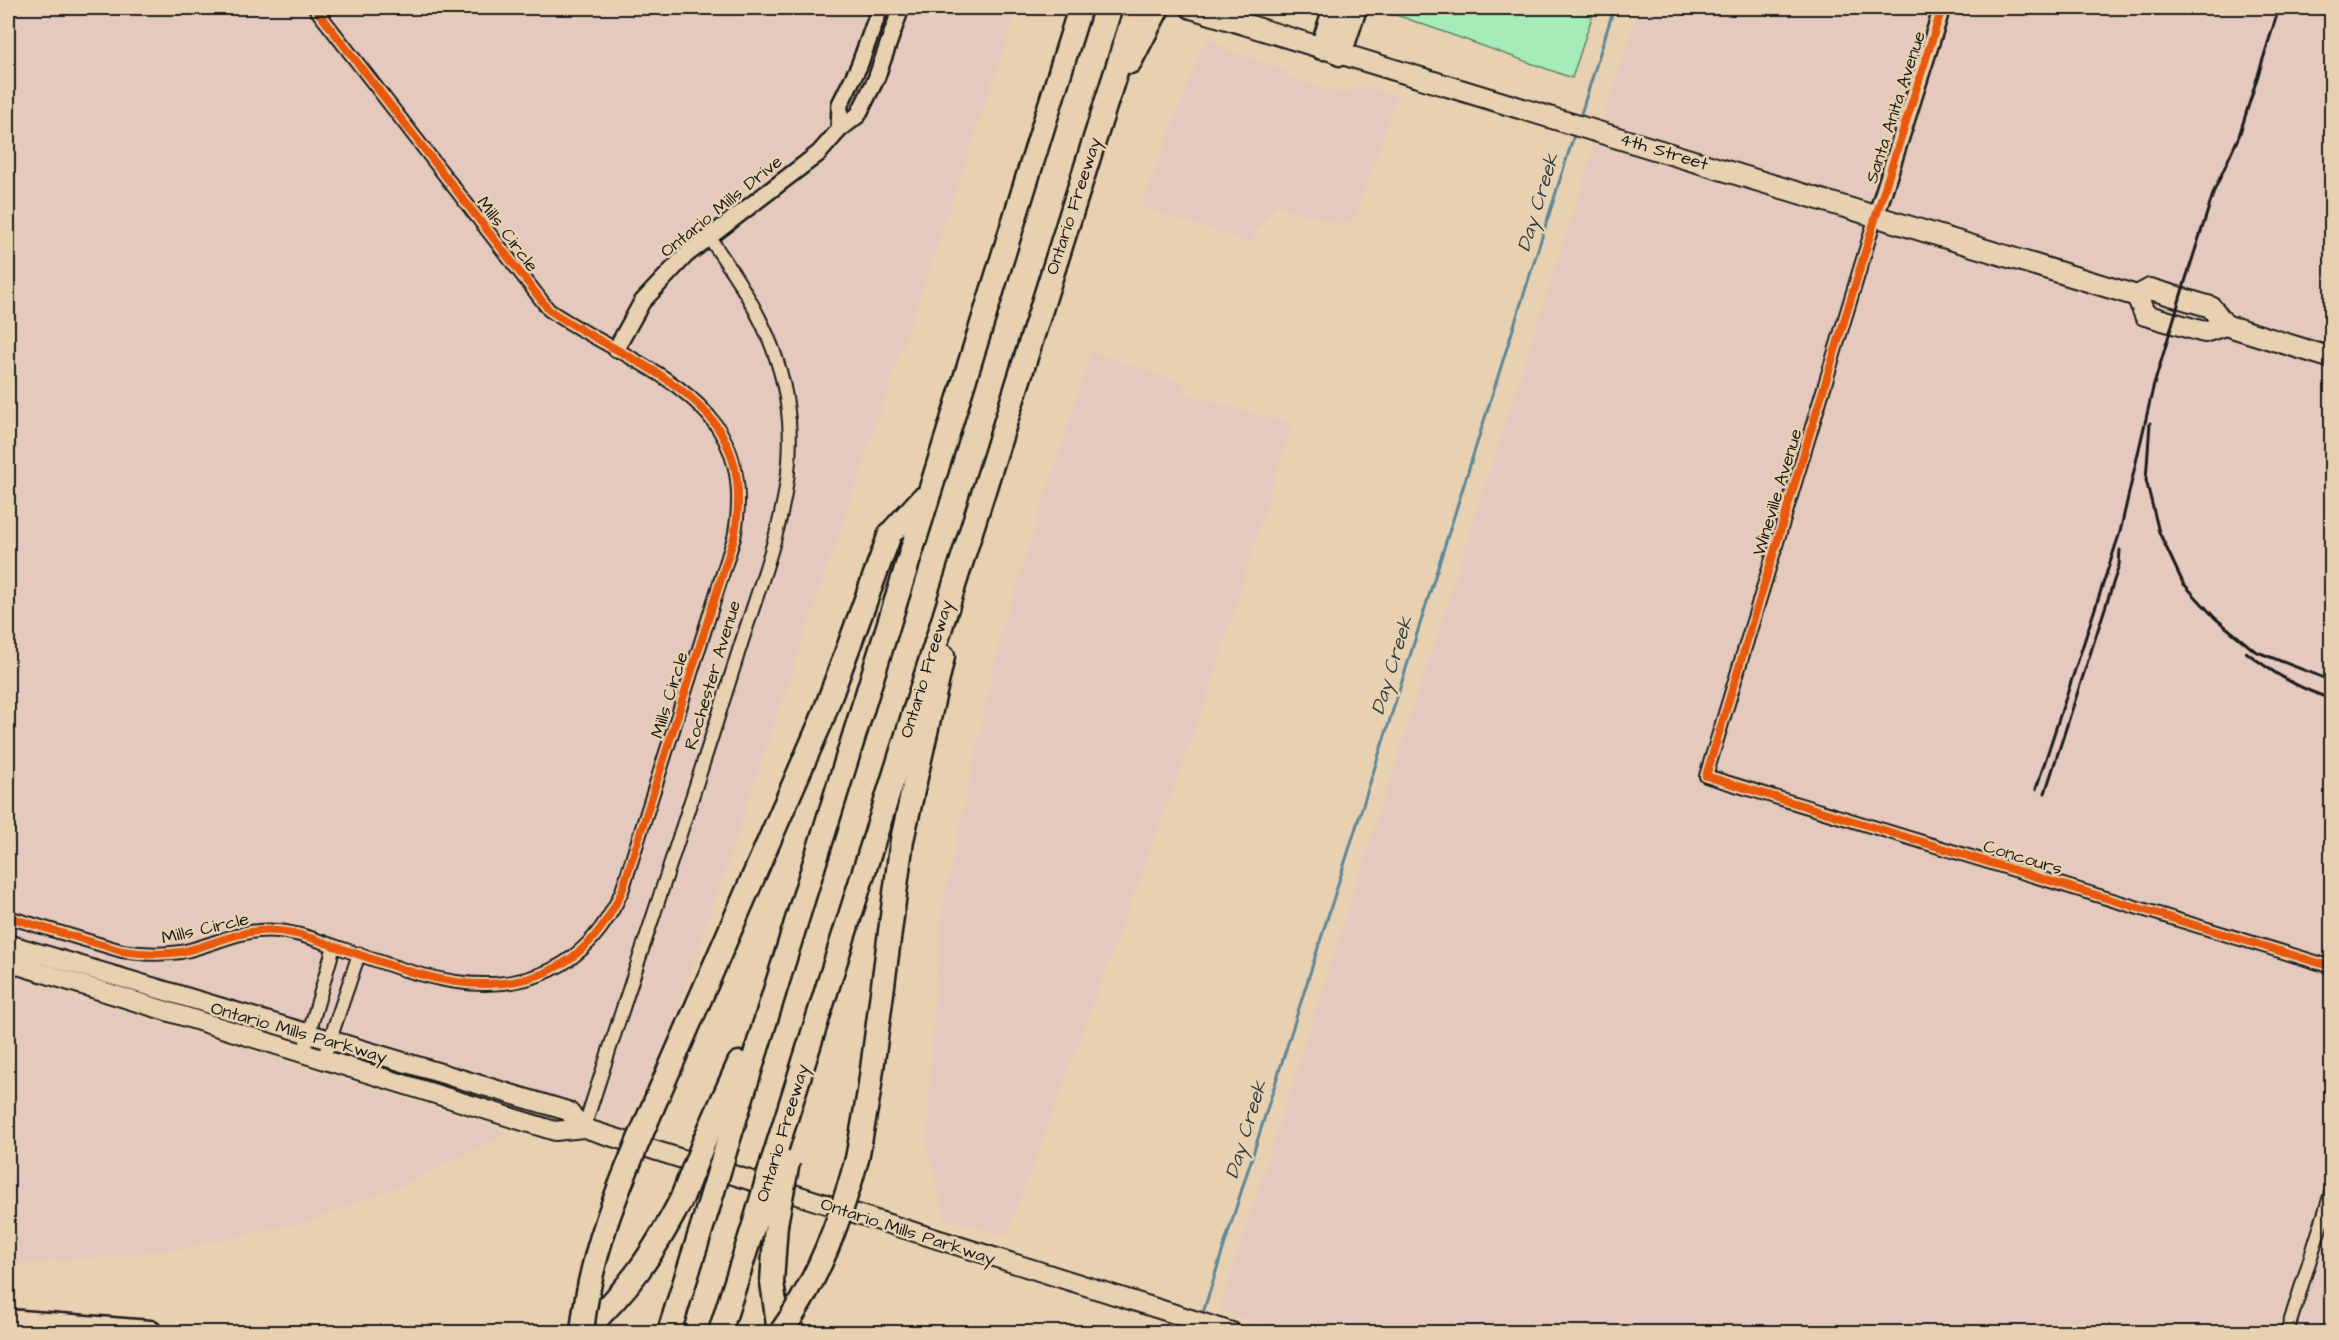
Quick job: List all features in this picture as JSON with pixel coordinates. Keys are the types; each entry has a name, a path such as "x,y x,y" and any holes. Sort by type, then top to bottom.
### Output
{"highway":[{"name":"Ontario Freeway","path":"720,1332 765,1225 802,1064 1101,121 1136,36 1136,8"},
{"path":"1136,36 1158,8"},
{"path":"1331,51 1335,8"},
{"path":"1331,51 1355,8"},
{"path":"583,1332 616,1302 655,1250 681,1200 717,1141 776,982 1076,18"},
{"path":"583,1332 586,1298 595,1253 609,1211 820,722 890,534 927,493"},
{"path":"780,1332 808,1289 827,1249 857,1159 869,1092 902,840 935,699 963,551"},
{"path":"669,1332 707,1211 717,1141"},
{"path":"765,1225 780,1332"},
{"path":"8,1321 150,1332"}],"main road":[{"name":"4th Street","path":"1191,8 2137,296 2150,289 2211,307 2225,325 2331,358"},
{"name":"4th Street","path":"2137,296 2145,315 2204,332 2225,325"},
{"name":"Ontario Mills Parkway","path":"8,944 329,1042 568,1111 584,1128"},
{"name":"Ontario Mills Parkway","path":"8,962 555,1131 584,1128 1226,1331"}],"street":[{"name":"Mills Circle","path":"8,917 122,951 142,954 182,952 250,931 285,932 464,984 488,986 521,982 555,969 581,950 602,929 622,891 734,538 738,500 732,461 726,443 707,413 680,387 616,349 579,331 549,310 315,8"},
{"path":"839,130 840,104 859,66 880,8"},
{"name":"Ontario Mills Drive","path":"616,349 629,321 657,283 709,237 819,153 839,130 858,115 876,79 901,8"},
{"name":"Santa Anita Avenue","path":"1876,216 1942,8"},
{"name":"Wineville Avenue","path":"1706,776 1876,216"},
{"name":"Rochester Avenue","path":"584,1128 701,771 776,529 789,475 789,421 780,369 771,340 747,293 709,237"},
{"name":"Concours","path":"1706,776 2331,967"},
{"path":"303,1054 334,946"},
{"path":"323,1060 359,954"},
{"path":"2288,1332 2331,1190"}],"shaded area":[{"path":"8,8 1018,8 662,1055 624,1127 321,1036 8,936"},
{"path":"1639,8 2331,8 2331,1332 1293,1332 1219,1310"},
{"path":"1206,37 1230,52 1282,69 1293,79 1344,94 1360,86 1397,97 1355,219 1338,224 1276,205 1250,243 1141,207"},
{"path":"1091,352 1185,384 1183,393 1291,424 1207,699 1007,1235 945,1219 927,1145 932,1030 943,905 1001,633"},
{"path":"8,976 511,1132 408,1183 314,1220 181,1249 8,1266"}],"green space":[{"path":"1377,8 1595,8 1572,78"}],"waterway":[{"name":"Day Creek","path":"1580,117 1614,8"},
{"name":"Day Creek","path":"1202,1316 1575,132"}],"railway":[{"path":"2036,789 2120,532 2153,388 2184,285 2214,191 2239,136 2279,8"},
{"path":"2150,423 2146,480 2159,532 2183,583 2215,618 2255,651 2332,681"},
{"path":"2045,793 2119,565 2120,550"},
{"path":"2246,652 2287,680 2332,699"}],"cycle path":[{"path":"8,917 122,951 144,953 181,952 229,937 265,930 286,932 302,935 418,974 471,984 498,984 525,979 551,970 574,956 602,927 622,891 734,538 738,490 730,451 712,420 686,394 655,372 549,310 315,8"},
{"path":"1942,8 1876,216 1706,776 2332,967"}]}
